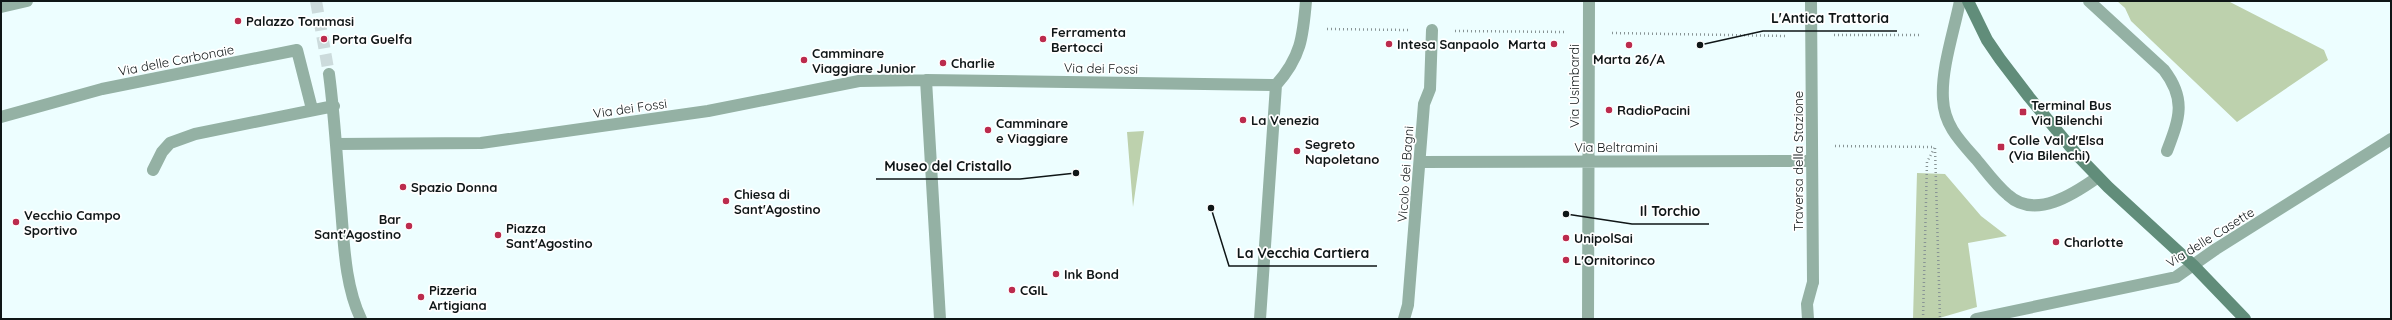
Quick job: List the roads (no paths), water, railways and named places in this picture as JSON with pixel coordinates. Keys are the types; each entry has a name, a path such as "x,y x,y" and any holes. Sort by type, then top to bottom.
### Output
{"main road":[{"path":"1968,1 1987,40 2014,78 2098,176 2194,266 2245,319"}],"street":[{"path":"1,7 27,1"},
{"path":"1261,319 1276,85 1295,60 1304,28 1306,1"},
{"name":"Via Usimbardi","path":"1588,319 1589,1"},
{"name":"Traversa della Stazione","path":"1808,319 1807,304 1813,282 1811,1"},
{"path":"1960,1 1945,75 1943,99 1945,115 1957,137 2007,195 2022,203 2032,205 2065,198 2098,176"},
{"path":"2089,1 2164,70 2172,80 2178,97 2179,115 2167,151"},
{"name":"Vicolo dei Bagni","path":"1404,319 1408,305 1424,104 1430,89 1432,30"},
{"name":"Via delle Carbonaie","path":"1,117 102,89 297,50 312,109"},
{"path":"329,74 334,106 344,245 350,282 361,319"},
{"path":"926,80 940,319"},
{"name":"Via dei Fossi","path":"336,144 481,143 708,111 859,81 926,80 1276,85"},
{"path":"153,170 162,152 170,143 195,134 312,109 334,106"},
{"name":"Via delle Casette","path":"1976,319 2168,279 2194,266 2216,249 2391,139"},
{"name":"Via Beltramini","path":"1420,162 1812,161"}],"tunnel":[{"path":"316,1 329,74"}],"place":[{"name":"Palazzo Tommasi","path":"238,21"},
{"name":"Porta Guelfa","path":"324,39"},
{"name":"Ferramenta Bertocci","path":"1043,39"},
{"name":"Intesa Sanpaolo","path":"1389,44"},
{"name":"Marta","path":"1554,44"},
{"name":"Marta 26/A","path":"1629,45"},
{"name":"L'Antica Trattoria","path":"1700,45"},
{"name":"Camminare Viaggiare Junior","path":"804,60"},
{"name":"Charlie","path":"943,63"},
{"name":"RadioPacini","path":"1609,110"},
{"name":"Terminal Bus Via Bilenchi","path":"2023,112"},
{"name":"La Venezia","path":"1243,120"},
{"name":"Camminare e Viaggiare","path":"988,130"},
{"name":"Colle Val d'Elsa (Via Bilenchi)","path":"2001,147"},
{"name":"Segreto Napoletano","path":"1297,151"},
{"name":"Museo del Cristallo","path":"1076,173"},
{"name":"Spazio Donna","path":"403,187"},
{"name":"Chiesa di Sant'Agostino","path":"726,201"},
{"name":"La Vecchia Cartiera","path":"1211,208"},
{"name":"Il Torchio","path":"1566,214"},
{"name":"Vecchio Campo Sportivo","path":"16,222"},
{"name":"Bar Sant'Agostino","path":"409,226"},
{"name":"Piazza Sant'Agostino","path":"498,235"},
{"name":"UnipolSai","path":"1566,238"},
{"name":"Charlotte","path":"2056,242"},
{"name":"L'Ornitorinco","path":"1566,260"},
{"name":"Ink Bond","path":"1056,274"},
{"name":"CGIL","path":"1012,290"},
{"name":"Pizzeria Artigiana","path":"421,297"}]}
